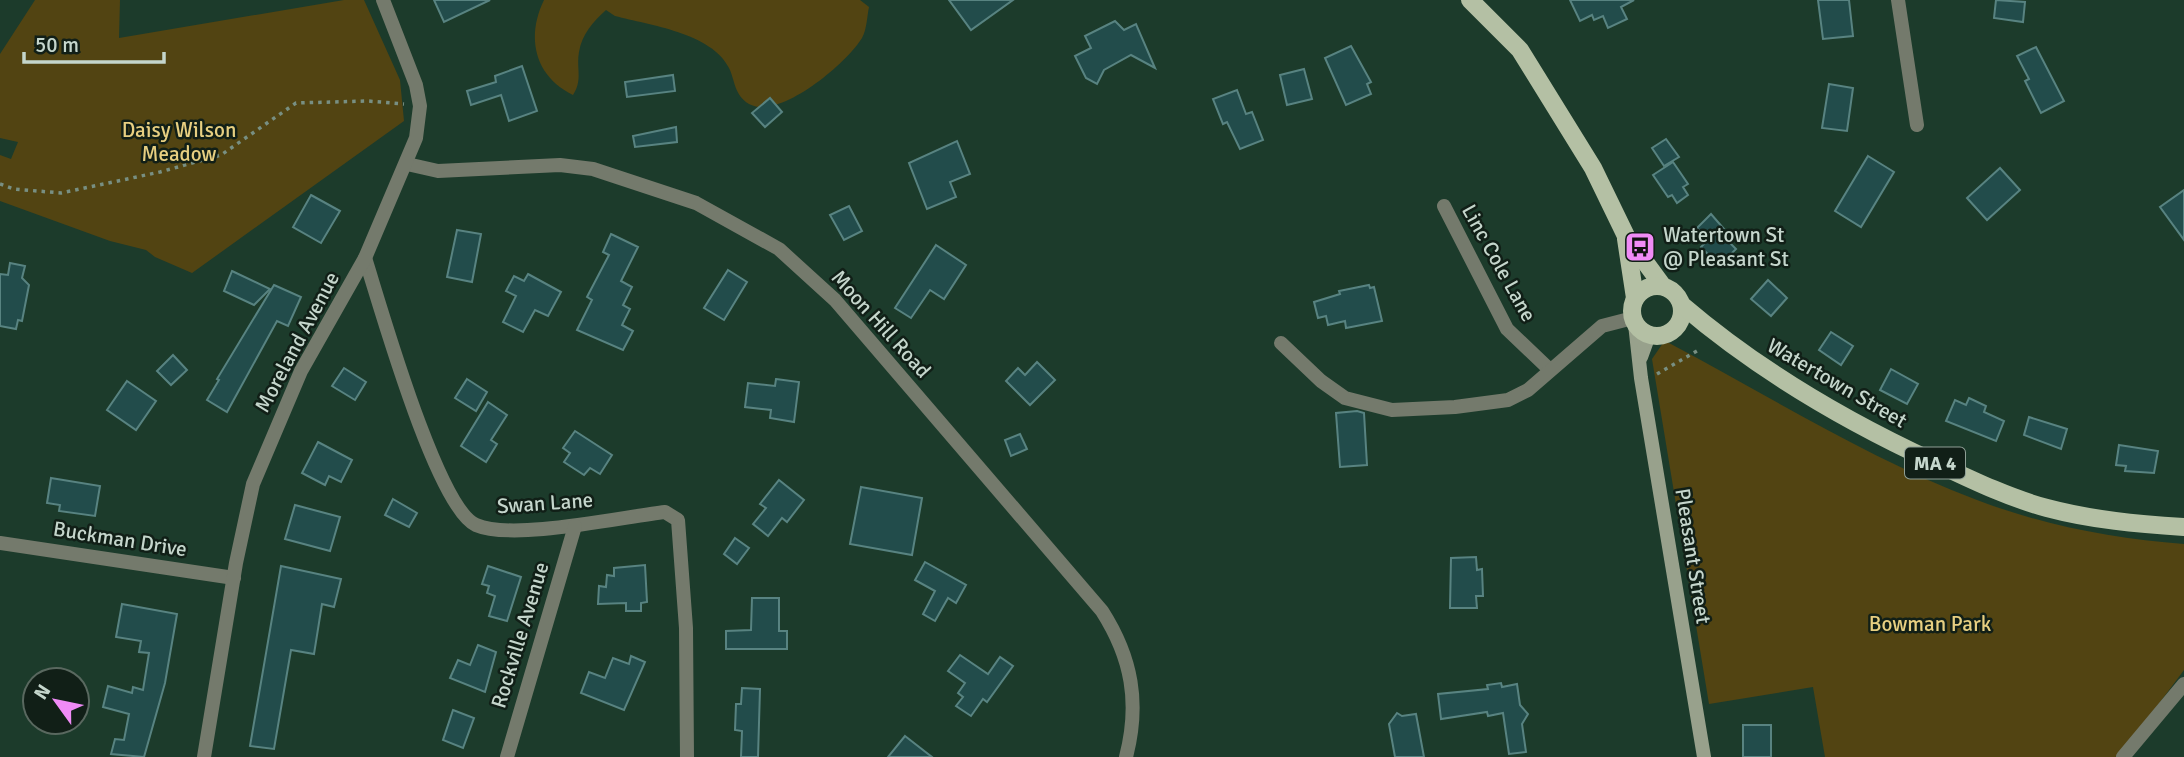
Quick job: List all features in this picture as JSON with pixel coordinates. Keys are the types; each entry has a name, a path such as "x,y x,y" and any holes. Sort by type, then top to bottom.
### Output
{"main road":[{"path":"1470,0 1520,50 1593,168 1626,236 1662,285 1675,292 1682,305 1682,318 1675,329 1663,336 1639,326 1626,236"},
{"path":"1635,298 1646,288 1662,285"},
{"name":"Watertown Street","path":"1682,305 1713,332 1779,380 1886,440 1962,476 2045,508 2100,520 2184,527"},
{"path":"1675,329 1713,332"}],"street":[{"name":"Moreland Avenue","path":"204,757 253,484 301,372 365,258 416,138 420,106 416,85 383,0"},
{"path":"1898,0 1917,125"},
{"name":"Moon Hill Road","path":"407,164 438,171 560,165 593,169 696,203 779,249 835,300 1102,611 1125,654 1133,684 1134,714 1126,757"},
{"name":"Linc Cole Lane","path":"1444,206 1507,329 1549,369"},
{"name":"Swan Lane","path":"365,258 400,370 444,483 458,509 474,525 498,530 576,526 665,512 678,520 687,665 687,757"},
{"path":"1281,343 1345,398 1392,410 1455,407 1508,400 1528,390 1549,369 1602,326 1639,326"},
{"name":"Pleasant Street","path":"1639,326 1640,361 1704,757"},
{"name":"Rockville Avenue","path":"507,757 576,526"},
{"name":"Buckman Drive","path":"0,543 234,578"},
{"path":"2123,757 2184,684"}],"path":[{"path":"0,184 14,189 61,192 160,172 221,155 296,103 368,101 420,106"},
{"path":"1652,376 1697,351"}],"green space":[{"name":"Daisy Wilson Meadow","path":"35,0 120,0 119,38 344,0 364,0 400,80 404,121 192,273 155,257 146,250 110,241 0,201 0,155 11,159 18,142 0,138 0,54"},
{"path":"544,0 860,0 869,7 862,38 842,61 811,87 794,97 762,107 749,104 740,96 729,68 721,56 709,46 678,32 615,16 606,10 585,34 580,46 578,84 573,95 549,77 537,54 535,28"},
{"name":"Bowman Park","path":"1663,343 1669,343 1859,447 1977,500 2027,517 2079,530 2184,544 2184,670 2119,757 1825,757 1813,687 1709,704 1652,359"}],"building":[{"path":"434,0 490,0 444,22"},
{"path":"949,0 1013,0 971,30"},
{"path":"1570,0 1634,0 1621,7 1627,19 1608,28 1603,16 1594,20 1592,15 1580,21"},
{"path":"1818,0 1849,0 1853,36 1823,39"},
{"path":"1996,0 2025,2 2023,22 1994,18"},
{"path":"1115,21 1124,30 1136,24 1155,68 1131,55 1104,70 1097,84 1086,78 1075,56 1091,48 1085,36"},
{"path":"1351,46 1371,82 1367,84 1371,94 1346,105 1325,58"},
{"path":"2036,47 2064,101 2041,113 2025,81 2029,79 2017,56"},
{"path":"522,66 537,111 509,121 501,95 471,105 467,91 496,82 495,76"},
{"path":"1304,69 1312,99 1287,105 1280,75"},
{"path":"673,75 675,91 627,97 625,82"},
{"path":"1829,84 1853,88 1847,131 1822,128"},
{"path":"1237,90 1246,114 1252,112 1263,140 1240,149 1227,122 1223,124 1213,99"},
{"path":"770,98 782,112 765,127 752,113"},
{"path":"676,127 677,142 635,147 633,136"},
{"path":"1666,139 1679,157 1664,166 1652,148"},
{"path":"957,141 970,174 950,182 956,197 927,209 909,163"},
{"path":"1868,156 1894,172 1861,227 1835,211"},
{"path":"1673,162 1688,184 1683,187 1688,195 1677,203 1672,195 1668,197 1653,175"},
{"path":"2000,168 2020,190 1987,220 1967,198"},
{"path":"2184,190 2184,240 2160,207"},
{"path":"311,195 340,211 321,243 293,227"},
{"path":"849,206 862,231 844,240 830,215"},
{"path":"1711,214 1724,229 1720,233 1736,249 1719,266 1701,247 1708,240 1697,228"},
{"path":"457,230 481,234 472,282 447,277"},
{"path":"611,234 638,247 621,281 632,287 623,305 630,309 622,325 633,331 623,350 577,330 592,300 587,297 609,255 603,252"},
{"path":"936,245 966,265 944,299 930,290 911,318 895,308"},
{"path":"10,263 25,266 22,278 29,285 22,321 18,320 16,329 0,326 0,274 8,275"},
{"path":"728,270 747,282 724,320 704,308"},
{"path":"232,271 270,289 254,305 224,291"},
{"path":"528,274 561,292 548,316 535,310 523,332 503,322 516,296 506,291 514,276 524,281"},
{"path":"1768,280 1787,298 1771,316 1751,299"},
{"path":"274,285 301,297 288,326 277,321 227,412 207,400"},
{"path":"1369,285 1370,288 1374,287 1382,321 1346,328 1345,321 1328,325 1326,316 1318,318 1314,302 1340,294 1339,291"},
{"path":"1831,332 1853,346 1841,365 1819,350"},
{"path":"173,355 187,370 171,385 157,371"},
{"path":"1037,362 1055,380 1030,405 1006,381 1018,368 1025,375"},
{"path":"344,368 366,382 355,400 332,386"},
{"path":"1891,369 1918,384 1907,404 1880,390"},
{"path":"467,379 487,392 476,411 455,398"},
{"path":"776,379 799,382 794,422 770,418 771,410 745,407 748,383 775,386"},
{"path":"127,381 156,401 136,430 107,410"},
{"path":"1969,398 1986,406 1984,412 2004,421 1996,441 1946,421 1955,400 1966,405"},
{"path":"488,402 507,415 491,440 497,444 486,462 461,446"},
{"path":"1336,413 1364,413 1367,465 1340,467"},
{"path":"2029,417 2067,429 2061,449 2024,435"},
{"path":"575,431 612,455 600,474 590,468 584,475 564,462 570,453 563,448"},
{"path":"1020,434 1027,449 1011,456 1005,440"},
{"path":"318,442 352,460 341,482 329,476 325,485 302,473"},
{"path":"2119,445 2158,451 2154,473 2125,471 2126,466 2116,465"},
{"path":"51,478 100,486 95,516 59,511 60,505 47,503"},
{"path":"779,480 804,500 787,522 782,518 768,536 753,524 766,508 760,504"},
{"path":"861,487 922,498 912,555 850,544"},
{"path":"393,499 417,513 409,527 385,515"},
{"path":"295,505 340,517 330,551 285,539"},
{"path":"735,538 749,548 737,564 724,554"},
{"path":"1476,557 1477,570 1482,569 1483,596 1476,596 1477,608 1450,608 1451,558"},
{"path":"925,562 966,585 956,603 948,598 935,621 923,614 935,591 915,580"},
{"path":"645,565 647,602 641,603 641,611 626,611 626,603 598,604 599,586 606,587 607,575 614,576 614,568"},
{"path":"281,566 341,579 334,607 322,604 314,654 291,650 274,749 250,746"},
{"path":"488,566 521,577 507,621 489,616 495,596 487,593 489,586 482,584"},
{"path":"752,598 779,598 779,631 787,631 787,649 726,649 726,631 751,630"},
{"path":"122,604 177,614 165,683 144,757 111,754 115,739 124,740 129,714 103,707 108,686 132,693 133,687 143,690 149,653 139,652 141,641 116,637"},
{"path":"478,645 496,652 485,692 450,678 458,660 470,665"},
{"path":"960,655 988,674 1000,657 1013,666 987,702 983,699 971,716 956,706 963,697 958,693 965,683 948,671"},
{"path":"631,656 645,662 624,710 581,693 589,672 605,678 613,658 629,664"},
{"path":"1501,683 1502,687 1517,684 1520,705 1528,714 1522,724 1526,752 1509,754 1503,713 1488,716 1487,712 1441,719 1438,694 1488,689 1487,685"},
{"path":"742,688 760,689 758,757 741,757 742,731 735,730 736,704 741,704"},
{"path":"453,710 474,718 463,748 443,740"},
{"path":"1397,713 1402,716 1416,714 1424,757 1395,757 1389,724"},
{"path":"1743,725 1771,725 1771,757 1743,757"},
{"path":"905,736 932,757 888,757"}],"place":[{"name":"Watertown St @ Pleasant St","path":"1640,247"}]}
